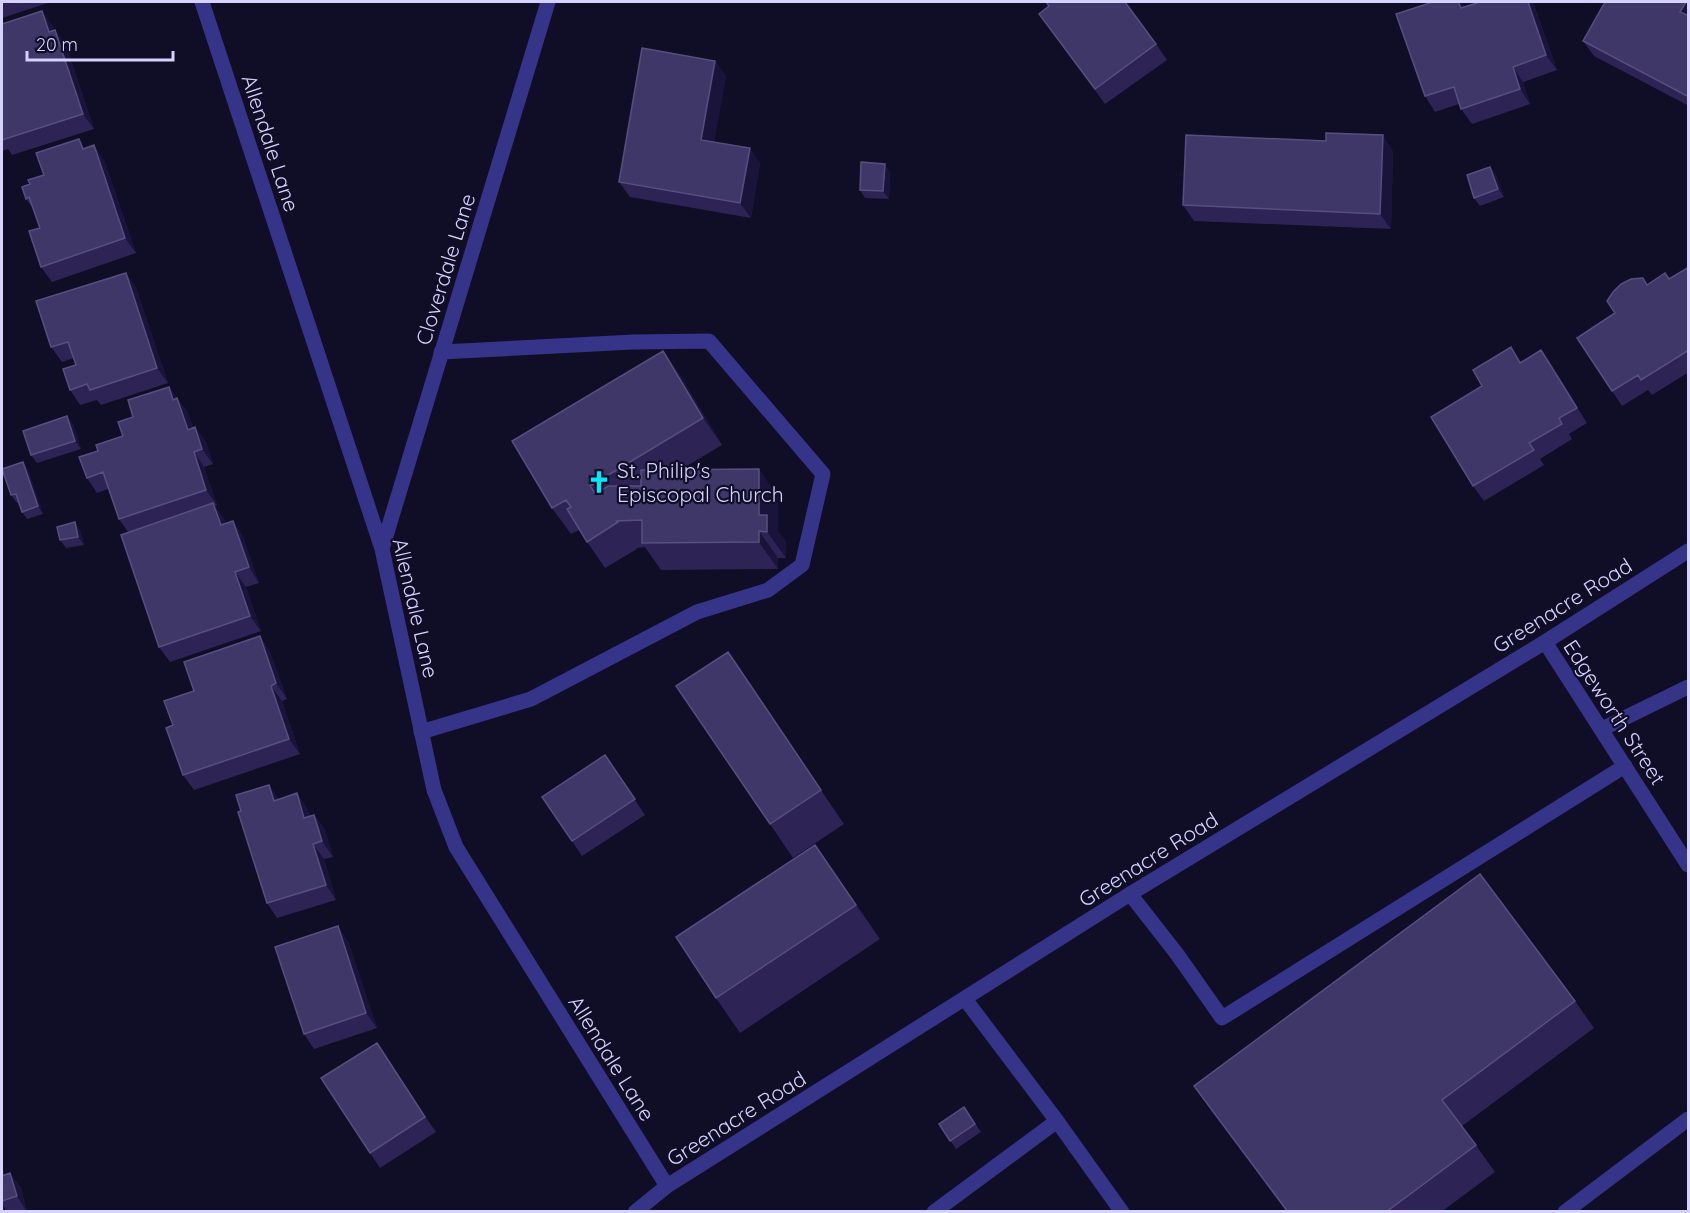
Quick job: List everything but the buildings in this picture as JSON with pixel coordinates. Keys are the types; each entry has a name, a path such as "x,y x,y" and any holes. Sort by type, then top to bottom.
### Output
{"street":[{"name":"Allendale Lane","path":"202,2 382,549 434,790 456,846 667,1186"},
{"name":"Cloverdale Lane","path":"382,549 548,2"},
{"path":"421,732 531,699 697,612 768,590 802,565 824,474 709,341 633,342 441,352"},
{"name":"Greenacre Road","path":"635,1212 667,1186 1130,894 1545,642 1689,551"},
{"name":"Edgeworth Street","path":"1545,642 1689,865"},
{"path":"1602,729 1689,687"},
{"path":"1130,894 1178,954 1222,1018 1625,766"},
{"path":"965,999 1122,1212"},
{"path":"1565,1212 1689,1119"},
{"path":"934,1212 1057,1121"}],"place":[{"name":"St. Philip's Episcopal Church","path":"599,482"}]}
